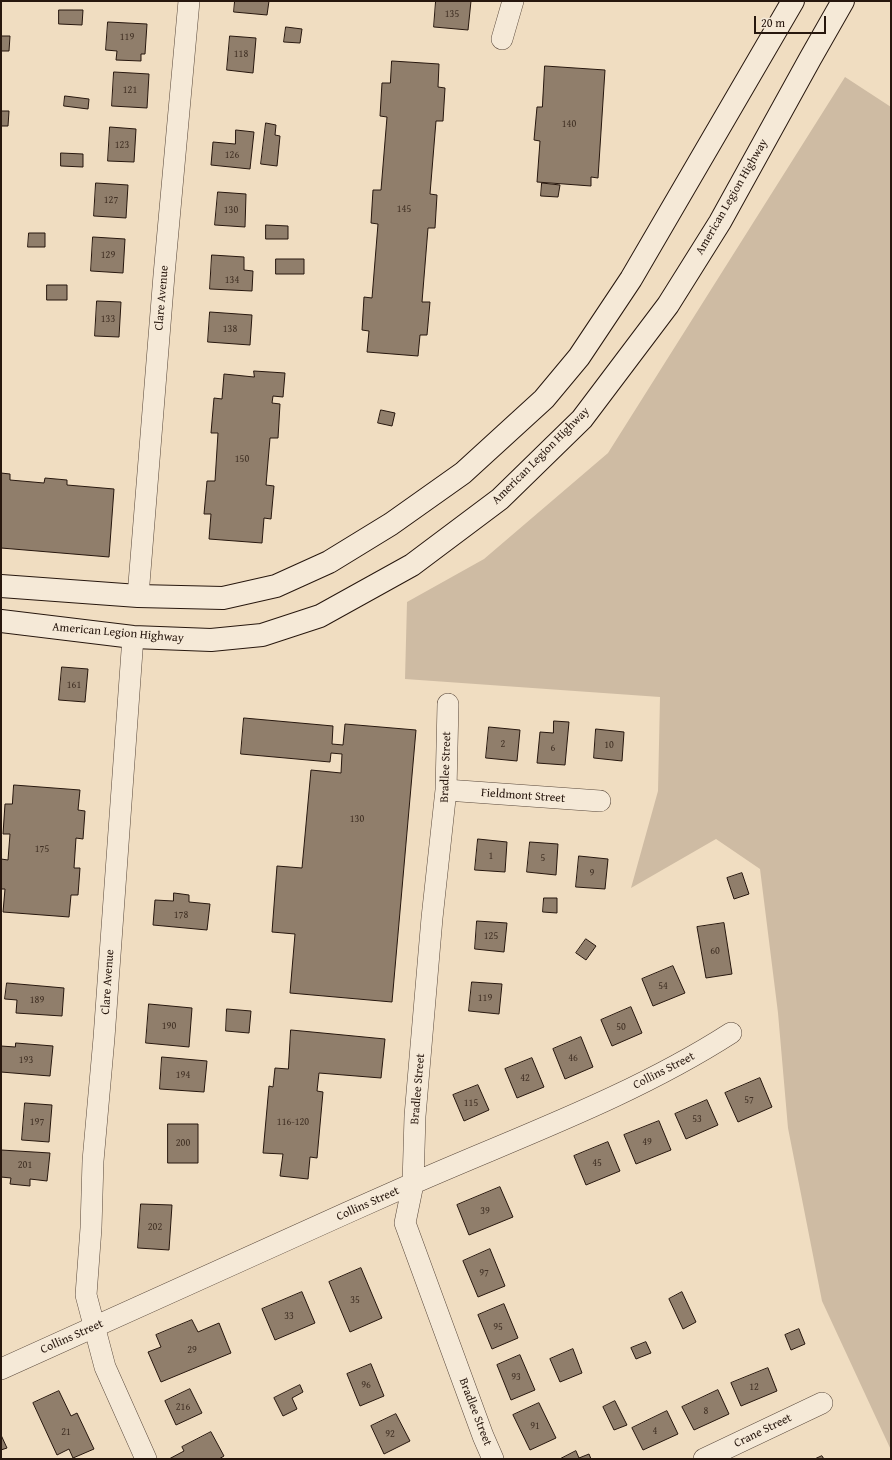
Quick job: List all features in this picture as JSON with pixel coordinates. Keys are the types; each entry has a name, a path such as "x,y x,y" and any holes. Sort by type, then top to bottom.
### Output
{"main road":[{"path":"1,586 138,596 223,598 276,586 329,562 391,524 463,473 544,399 578,357 631,279 793,1"},
{"name":"American Legion Highway","path":"1,621 133,637 211,640 262,635 320,616 412,565 500,499 582,419 668,306 720,222 843,1"}],"street":[{"name":"Clare Avenue","path":"138,596 164,276 189,1"},
{"path":"502,39 513,1"},
{"name":"Clare Avenue","path":"133,637 104,1038 93,1161 91,1228 86,1295 105,1366 146,1459"},
{"name":"Bradlee Street","path":"448,704 446,790 432,918 415,1116 413,1184 405,1223 483,1436 493,1459"},
{"name":"Fieldmont Street","path":"446,790 600,802"},
{"name":"Collins Street","path":"1,1369 413,1184 615,1096 698,1054 731,1032"},
{"name":"Crane Street","path":"704,1459 822,1403"}],"shaded area":[{"path":"845,77 891,107 891,1450 822,1301 788,1128 778,1013 760,869 716,839 631,888 658,791 660,697 405,679 407,602 484,559 608,453"}],"building":[{"path":"235,1 269,1 267,15 234,12"},
{"path":"436,1 471,1 468,30 434,27"},
{"path":"59,10 83,10 82,25 59,24"},
{"path":"108,22 147,24 145,54 141,54 141,61 116,60 117,51 106,50"},
{"path":"286,27 302,29 300,43 284,42"},
{"path":"1,36 10,36 9,51 1,51"},
{"path":"230,36 256,38 253,73 227,70"},
{"path":"392,61 439,64 438,87 445,88 443,121 436,121 430,194 437,195 435,228 428,228 422,302 430,302 427,335 420,335 418,356 367,352 369,331 362,330 364,297 372,298 378,224 371,223 373,190 381,190 387,117 380,116 382,83 390,83"},
{"path":"545,66 605,70 598,178 591,177 591,186 537,182 540,141 534,140 537,107 542,107"},
{"path":"114,72 149,74 147,108 112,106"},
{"path":"65,96 89,99 88,109 64,106"},
{"path":"1,111 9,111 8,126 1,126"},
{"path":"266,123 276,125 275,135 280,136 277,166 261,164"},
{"path":"110,127 136,129 134,162 108,161"},
{"path":"236,130 254,132 250,169 211,165 213,142 235,144"},
{"path":"61,153 83,154 83,167 61,166"},
{"path":"96,183 128,185 126,218 94,216"},
{"path":"542,183 560,185 558,197 541,196"},
{"path":"218,192 246,194 245,227 215,225"},
{"path":"266,225 288,226 288,239 266,239"},
{"path":"29,233 45,233 45,247 28,247"},
{"path":"93,237 125,239 123,273 91,271"},
{"path":"212,255 244,257 244,270 253,271 252,291 210,289"},
{"path":"276,259 304,259 304,274 276,274"},
{"path":"47,285 67,285 67,300 47,300"},
{"path":"97,301 121,302 119,337 95,336"},
{"path":"210,312 252,315 250,345 208,342"},
{"path":"254,371 285,373 283,397 273,396 272,403 280,404 278,438 270,438 266,485 274,486 271,519 264,518 262,543 209,539 211,514 204,514 207,481 215,481 218,433 211,433 214,398 222,399 224,374 254,377"},
{"path":"381,410 395,413 392,426 378,423"},
{"path":"1,473 10,474 10,480 44,483 45,478 67,480 67,485 114,489 109,557 1,548"},
{"path":"62,667 88,669 85,702 59,700"},
{"path":"244,718 333,726 332,744 343,745 345,724 416,730 392,1002 290,993 295,934 272,932 277,866 302,868 311,770 341,773 342,754 331,753 330,762 241,754"},
{"path":"554,721 569,722 565,765 537,763 540,732 553,733"},
{"path":"489,727 520,730 517,761 486,758"},
{"path":"596,729 624,732 622,761 594,758"},
{"path":"14,785 80,790 78,810 85,811 83,839 76,838 74,868 80,868 78,895 71,895 69,917 3,912 5,889 1,889 1,859 8,860 10,834 3,834 5,804 12,804"},
{"path":"478,839 507,842 505,872 475,870"},
{"path":"530,842 558,844 556,875 527,872"},
{"path":"579,856 608,859 605,889 576,887"},
{"path":"742,873 749,894 734,899 727,878"},
{"path":"174,893 189,895 189,902 210,904 207,930 153,925 155,900 173,901"},
{"path":"544,898 557,898 557,913 543,912"},
{"path":"477,921 507,923 504,952 475,949"},
{"path":"724,923 732,974 706,978 697,927"},
{"path":"586,939 596,946 586,960 576,953"},
{"path":"673,966 685,993 653,1006 642,979"},
{"path":"472,982 502,984 499,1014 469,1011"},
{"path":"7,983 64,988 62,1016 16,1013 17,1000 5,999"},
{"path":"149,1004 192,1008 189,1047 146,1043"},
{"path":"631,1007 642,1033 612,1046 601,1020"},
{"path":"227,1009 251,1011 249,1033 226,1031"},
{"path":"291,1030 385,1039 381,1078 319,1073 317,1091 323,1092 317,1158 310,1157 308,1179 280,1176 283,1154 263,1153 269,1086 273,1087 275,1068 288,1069"},
{"path":"581,1037 593,1067 565,1079 553,1049"},
{"path":"16,1043 53,1046 50,1076 1,1072 1,1046 15,1047"},
{"path":"162,1057 207,1061 204,1092 160,1089"},
{"path":"532,1058 544,1087 517,1098 505,1069"},
{"path":"760,1078 772,1107 738,1122 725,1093"},
{"path":"478,1085 489,1110 464,1121 453,1095"},
{"path":"707,1100 718,1125 686,1139 675,1114"},
{"path":"25,1103 52,1105 49,1142 22,1140"},
{"path":"659,1121 671,1150 636,1164 624,1135"},
{"path":"168,1124 198,1124 198,1163 168,1163"},
{"path":"608,1142 620,1171 586,1185 574,1156"},
{"path":"1,1150 50,1153 47,1181 30,1179 30,1186 10,1184 11,1178 1,1177"},
{"path":"500,1187 513,1217 469,1235 457,1205"},
{"path":"141,1204 172,1205 169,1250 138,1248"},
{"path":"490,1249 505,1286 478,1297 463,1261"},
{"path":"361,1268 382,1318 350,1332 329,1282"},
{"path":"302,1292 315,1323 275,1340 262,1309"},
{"path":"682,1292 696,1322 683,1329 669,1299"},
{"path":"504,1304 518,1338 492,1349 478,1315"},
{"path":"192,1320 198,1332 219,1323 231,1353 161,1382 148,1352 161,1347 156,1335"},
{"path":"799,1329 805,1344 791,1350 785,1335"},
{"path":"646,1342 651,1353 636,1359 631,1348"},
{"path":"573,1349 582,1373 560,1382 550,1359"},
{"path":"520,1355 535,1390 511,1400 497,1365"},
{"path":"371,1364 384,1396 360,1406 347,1374"},
{"path":"768,1368 777,1391 741,1406 731,1383"},
{"path":"300,1385 303,1392 292,1398 297,1409 283,1416 274,1398"},
{"path":"190,1389 202,1413 176,1425 165,1401"},
{"path":"718,1390 729,1414 694,1430 682,1407"},
{"path":"59,1391 71,1416 77,1413 94,1449 73,1458 69,1449 57,1455 33,1403"},
{"path":"615,1401 627,1425 614,1430 603,1407"},
{"path":"539,1403 556,1438 530,1450 513,1415"},
{"path":"667,1411 678,1434 643,1450 632,1428"},
{"path":"396,1414 410,1441 384,1454 371,1426"},
{"path":"211,1432 224,1456 219,1459 169,1459 184,1451 182,1447"},
{"path":"1,1435 7,1448 1,1450"},
{"path":"576,1451 579,1458 589,1454 591,1459 560,1459"},
{"path":"822,1456 824,1459 815,1459"}]}
